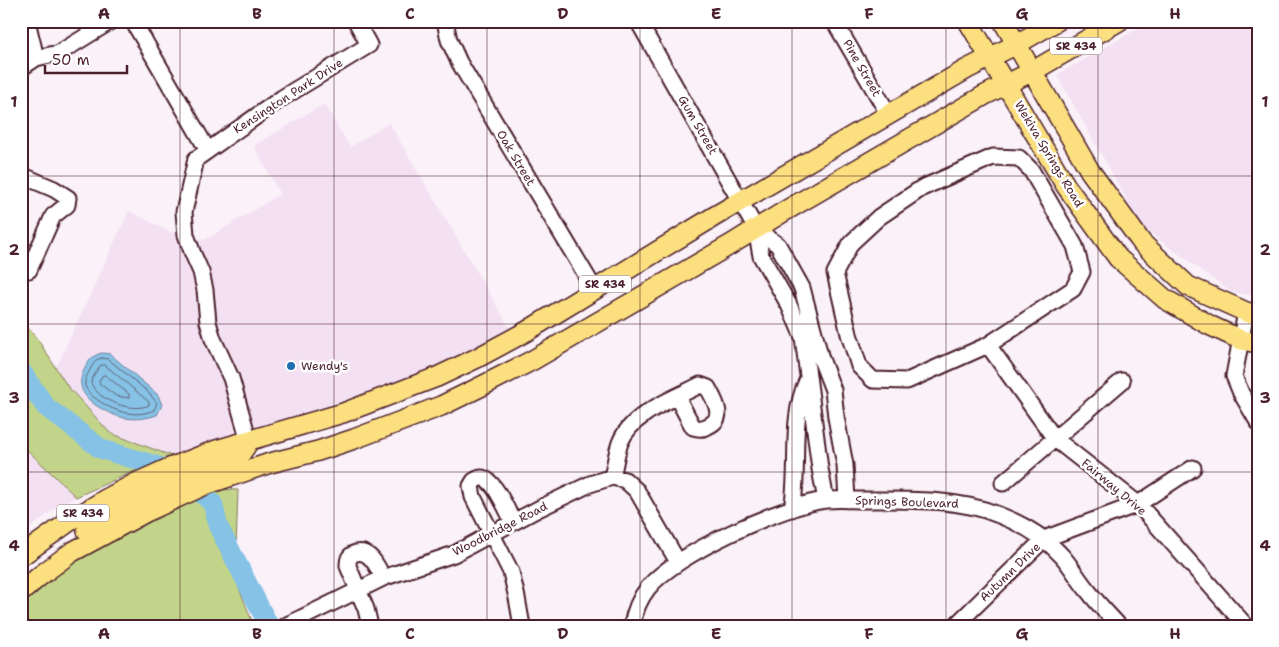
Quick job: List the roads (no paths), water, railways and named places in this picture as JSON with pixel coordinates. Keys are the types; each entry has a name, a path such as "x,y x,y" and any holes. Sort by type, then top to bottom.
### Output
{"main road":[{"name":"Wekiva Springs Road","path":"968,21 1066,186 1118,258 1165,299 1209,325 1249,342"},
{"path":"1003,21 1090,171 1142,243 1188,286 1252,314"},
{"name":"SR 434","path":"21,556 70,520 136,483 195,457 343,413 436,377 527,331 741,201 967,70 1057,21"},
{"name":"SR 434","path":"21,592 72,552 148,511 205,484 318,451 403,421 457,398 533,360 960,110 1033,71 1119,21"},
{"path":"72,552 80,536 114,514 161,490 239,456 249,440"}],"street":[{"path":"27,21 36,58"},
{"path":"21,68 36,58 59,54 111,21"},
{"path":"133,21 207,149"},
{"name":"Kensington Park Drive","path":"249,440 230,378 213,339 208,322 201,272 186,235 184,212 187,192 196,159 207,149 282,98 369,45 356,21"},
{"name":"Oak Street","path":"445,21 449,40 459,62 595,290"},
{"name":"Gum Street","path":"638,21 756,229"},
{"name":"Pine Street","path":"834,21 889,115"},
{"path":"993,157 1019,158 1031,170 1075,246 1082,272 1073,289 988,345 907,382 872,380 859,366 849,334 835,273 851,243 880,218 922,188 993,157"},
{"path":"21,175 54,189 68,198 67,205 53,216 29,270"},
{"path":"756,229 761,256 789,305 802,337 826,500"},
{"path":"756,229 778,245 802,288 821,359 833,390 845,465 847,500"},
{"path":"1252,314 1249,342 1234,376 1241,393 1258,422"},
{"name":"Fairway Drive","path":"988,345 1055,439 1138,504 1246,626"},
{"path":"792,509 796,474 797,418 801,395 808,379"},
{"path":"1003,484 1122,381"},
{"path":"677,397 645,413 629,427 620,442 612,477 625,480 636,491 678,562"},
{"path":"1044,539 1138,504 1193,468"},
{"name":"Woodbridge Road","path":"285,626 383,578 454,554 590,484 612,477"},
{"path":"513,522 493,486 487,480 481,478 474,480 471,486 473,497 511,572 522,626"},
{"name":"Springs Boulevard","path":"632,626 639,604 649,587 678,562 737,530 792,509 826,500 967,504 997,514 1021,525 1044,539 1062,556 1089,593 1120,626"},
{"name":"Autumn Drive","path":"958,625 1044,539"},
{"path":"370,626 366,609 348,566 348,559 352,554 359,552 367,555 374,562 383,578"}],"water":[{"path":"102,353 110,354 158,395 162,405 157,415 140,419 116,416 101,409 86,396 81,388 81,378 92,358"}],"waterway":[{"path":"21,371 46,407 101,449 180,473 213,504 218,526 269,626"}],"place":[{"name":"Wendy's","path":"291,366"}]}
